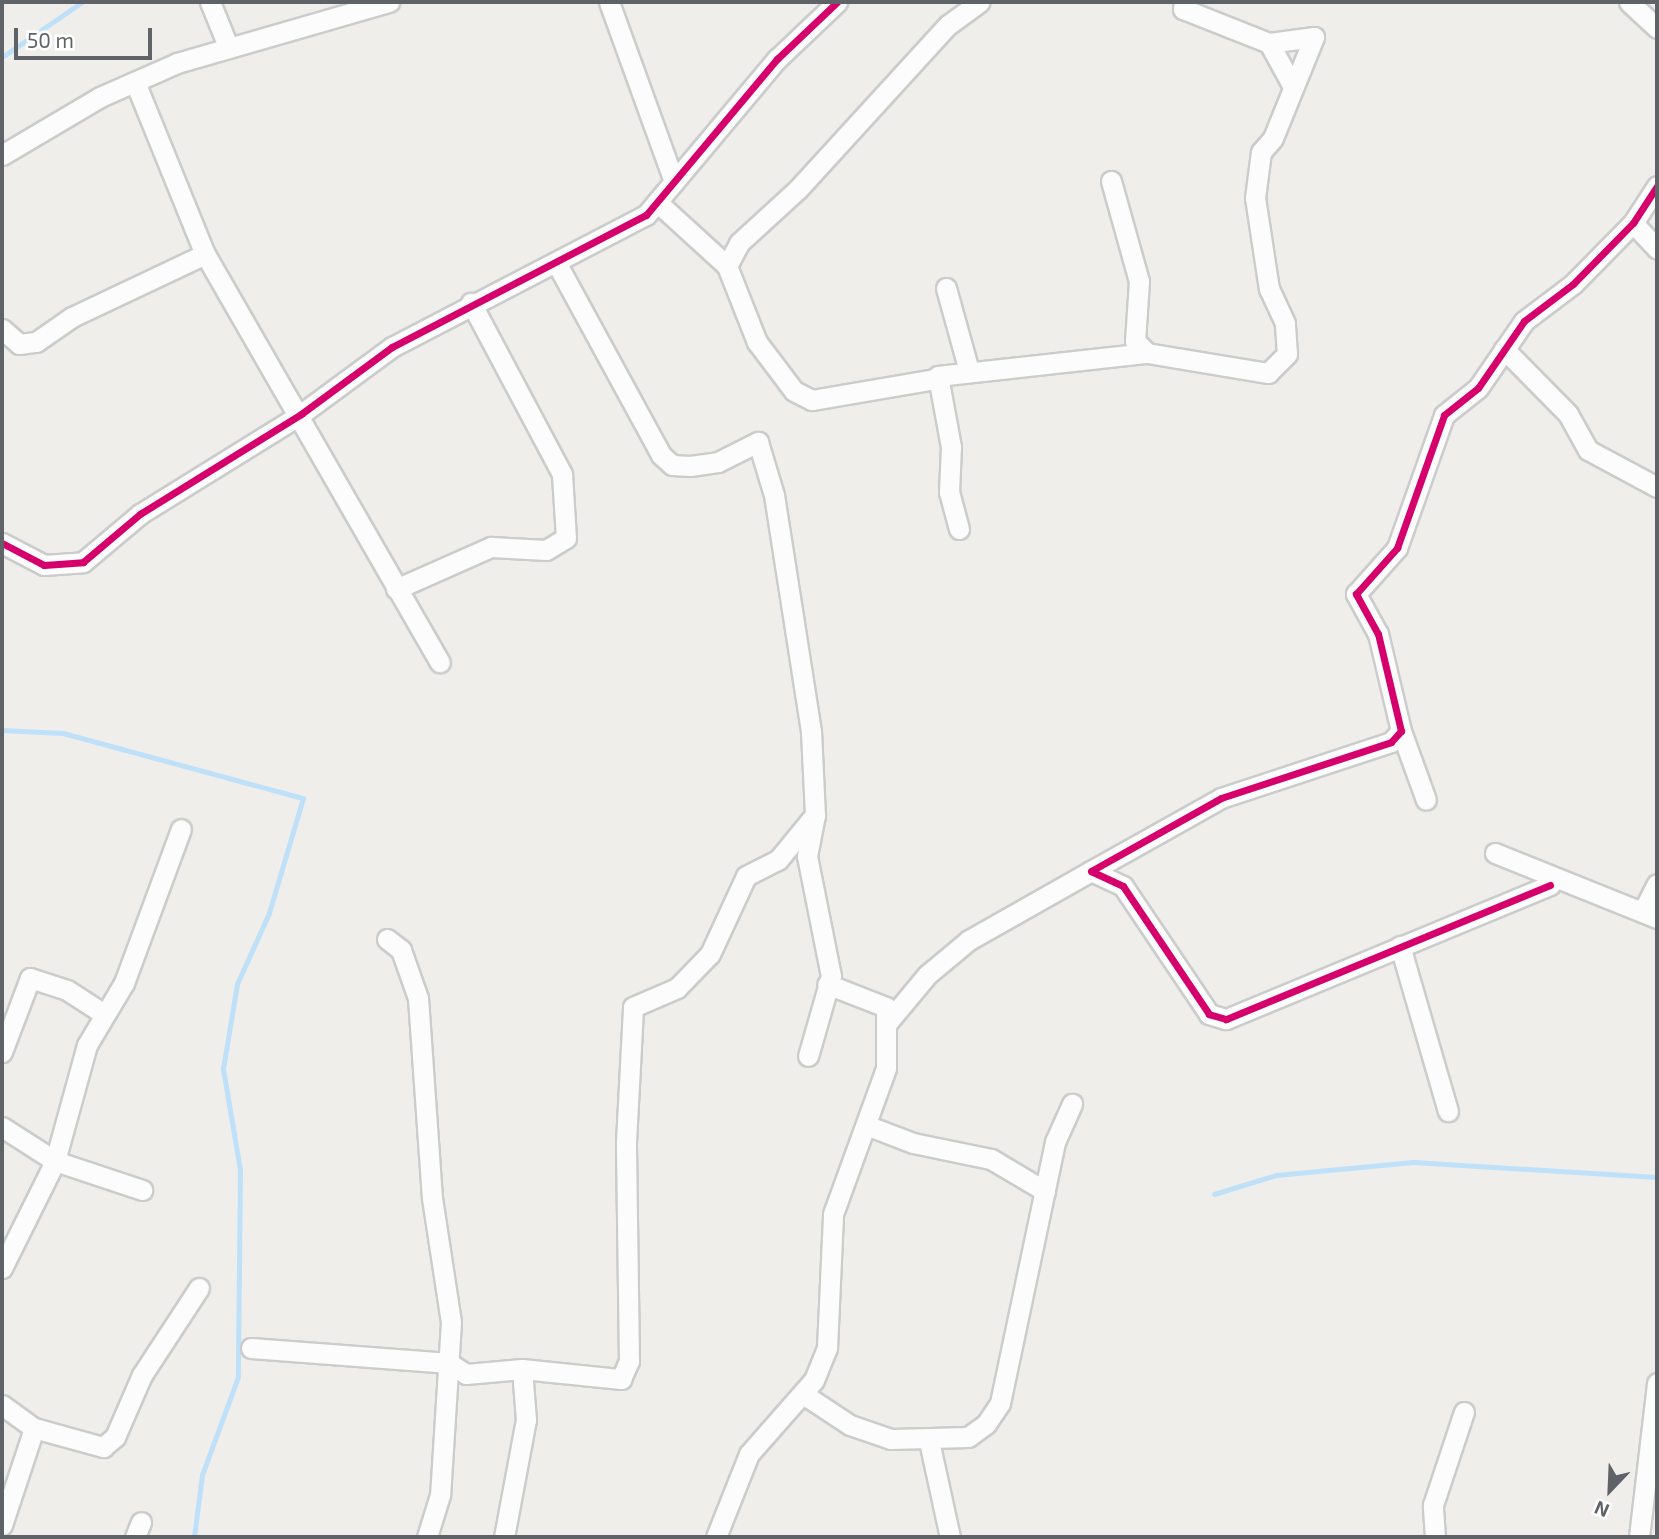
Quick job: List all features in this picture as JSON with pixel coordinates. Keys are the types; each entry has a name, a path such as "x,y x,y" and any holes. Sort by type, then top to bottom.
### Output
{"street":[{"path":"210,2 228,46"},
{"path":"2,155 135,82 228,46 389,2"},
{"path":"609,2 674,182"},
{"path":"2,543 44,565 83,562 140,514 301,414 392,347 471,303 556,264 646,215 777,59 837,2"},
{"path":"727,266 739,243 798,189 948,26 980,2"},
{"path":"657,202 727,266 757,342 794,391 812,400 969,371 1147,353 1268,373 1287,354 1285,323 1269,289 1255,198 1261,152 1273,138 1291,83 1314,37 1269,43 1183,9 1184,2"},
{"path":"1629,2 1657,28"},
{"path":"1269,43 1291,83"},
{"path":"135,82 205,254 301,414 396,589 440,662"},
{"path":"1111,181 1139,281 1135,341 1147,353"},
{"path":"1426,800 1401,732 1378,634 1356,594 1397,548 1444,415 1478,388 1524,321 1573,284 1633,223 1657,186"},
{"path":"1633,223 1657,249"},
{"path":"2,329 19,344 36,342 81,312 205,254"},
{"path":"556,264 661,454 672,464 690,466 718,462 758,442 774,495 801,642 815,815 807,856 820,907 827,984 808,1056"},
{"path":"946,288 969,371"},
{"path":"396,589 491,547 547,550 566,538 562,474 471,303"},
{"path":"1504,349 1567,414 1588,450 1657,487"},
{"path":"934,379 944,392 949,492 959,528"},
{"path":"888,1022 927,975 970,940 1091,871 1221,798 1391,742 1401,732"},
{"path":"251,1348 449,1363 466,1374 522,1369 621,1378 629,1360 626,1142 633,1007 677,988 710,954 746,876 778,860 815,815"},
{"path":"2,1268 55,1161 101,1012 124,983 181,829"},
{"path":"1495,853 1650,914 1657,884"},
{"path":"1091,871 1123,886 1209,1014 1226,1019 1550,885"},
{"path":"387,939 401,950 418,998 432,1198 451,1322 440,1495 427,1537"},
{"path":"1400,946 1448,1111"},
{"path":"2,1052 30,978 67,990 101,1012"},
{"path":"716,1537 749,1454 772,1421 803,1394 827,1348 833,1214 886,1068 886,1007 827,984"},
{"path":"803,1394 850,1425 891,1438 929,1441 968,1437 986,1424 1000,1403 1055,1142 1072,1104"},
{"path":"866,1125 913,1143 991,1159 1045,1191"},
{"path":"2,1127 55,1161 142,1190"},
{"path":"2,1405 34,1428 103,1447 115,1437 142,1375 199,1288"},
{"path":"504,1537 526,1420 522,1369"},
{"path":"1639,1537 1657,1383"},
{"path":"1435,1537 1433,1505 1464,1412"},
{"path":"2,1524 34,1428"},
{"path":"929,1441 950,1537"}],"waterway":[{"path":"2,57 82,2"},
{"path":"2,730 63,733 303,798 269,913 237,984 223,1069 240,1170 238,1377 202,1475 194,1537"},
{"path":"1214,1194 1276,1175 1413,1162 1657,1177"}],"cycle path":[{"path":"2,543 44,565 83,562 140,514 301,414 392,347 646,215 777,59 837,2"},
{"path":"1550,885 1226,1019 1209,1014 1123,886 1091,871 1221,798 1391,742 1401,731 1378,634 1356,594 1397,548 1444,415 1478,388 1524,321 1573,284 1633,223 1657,186"}]}
